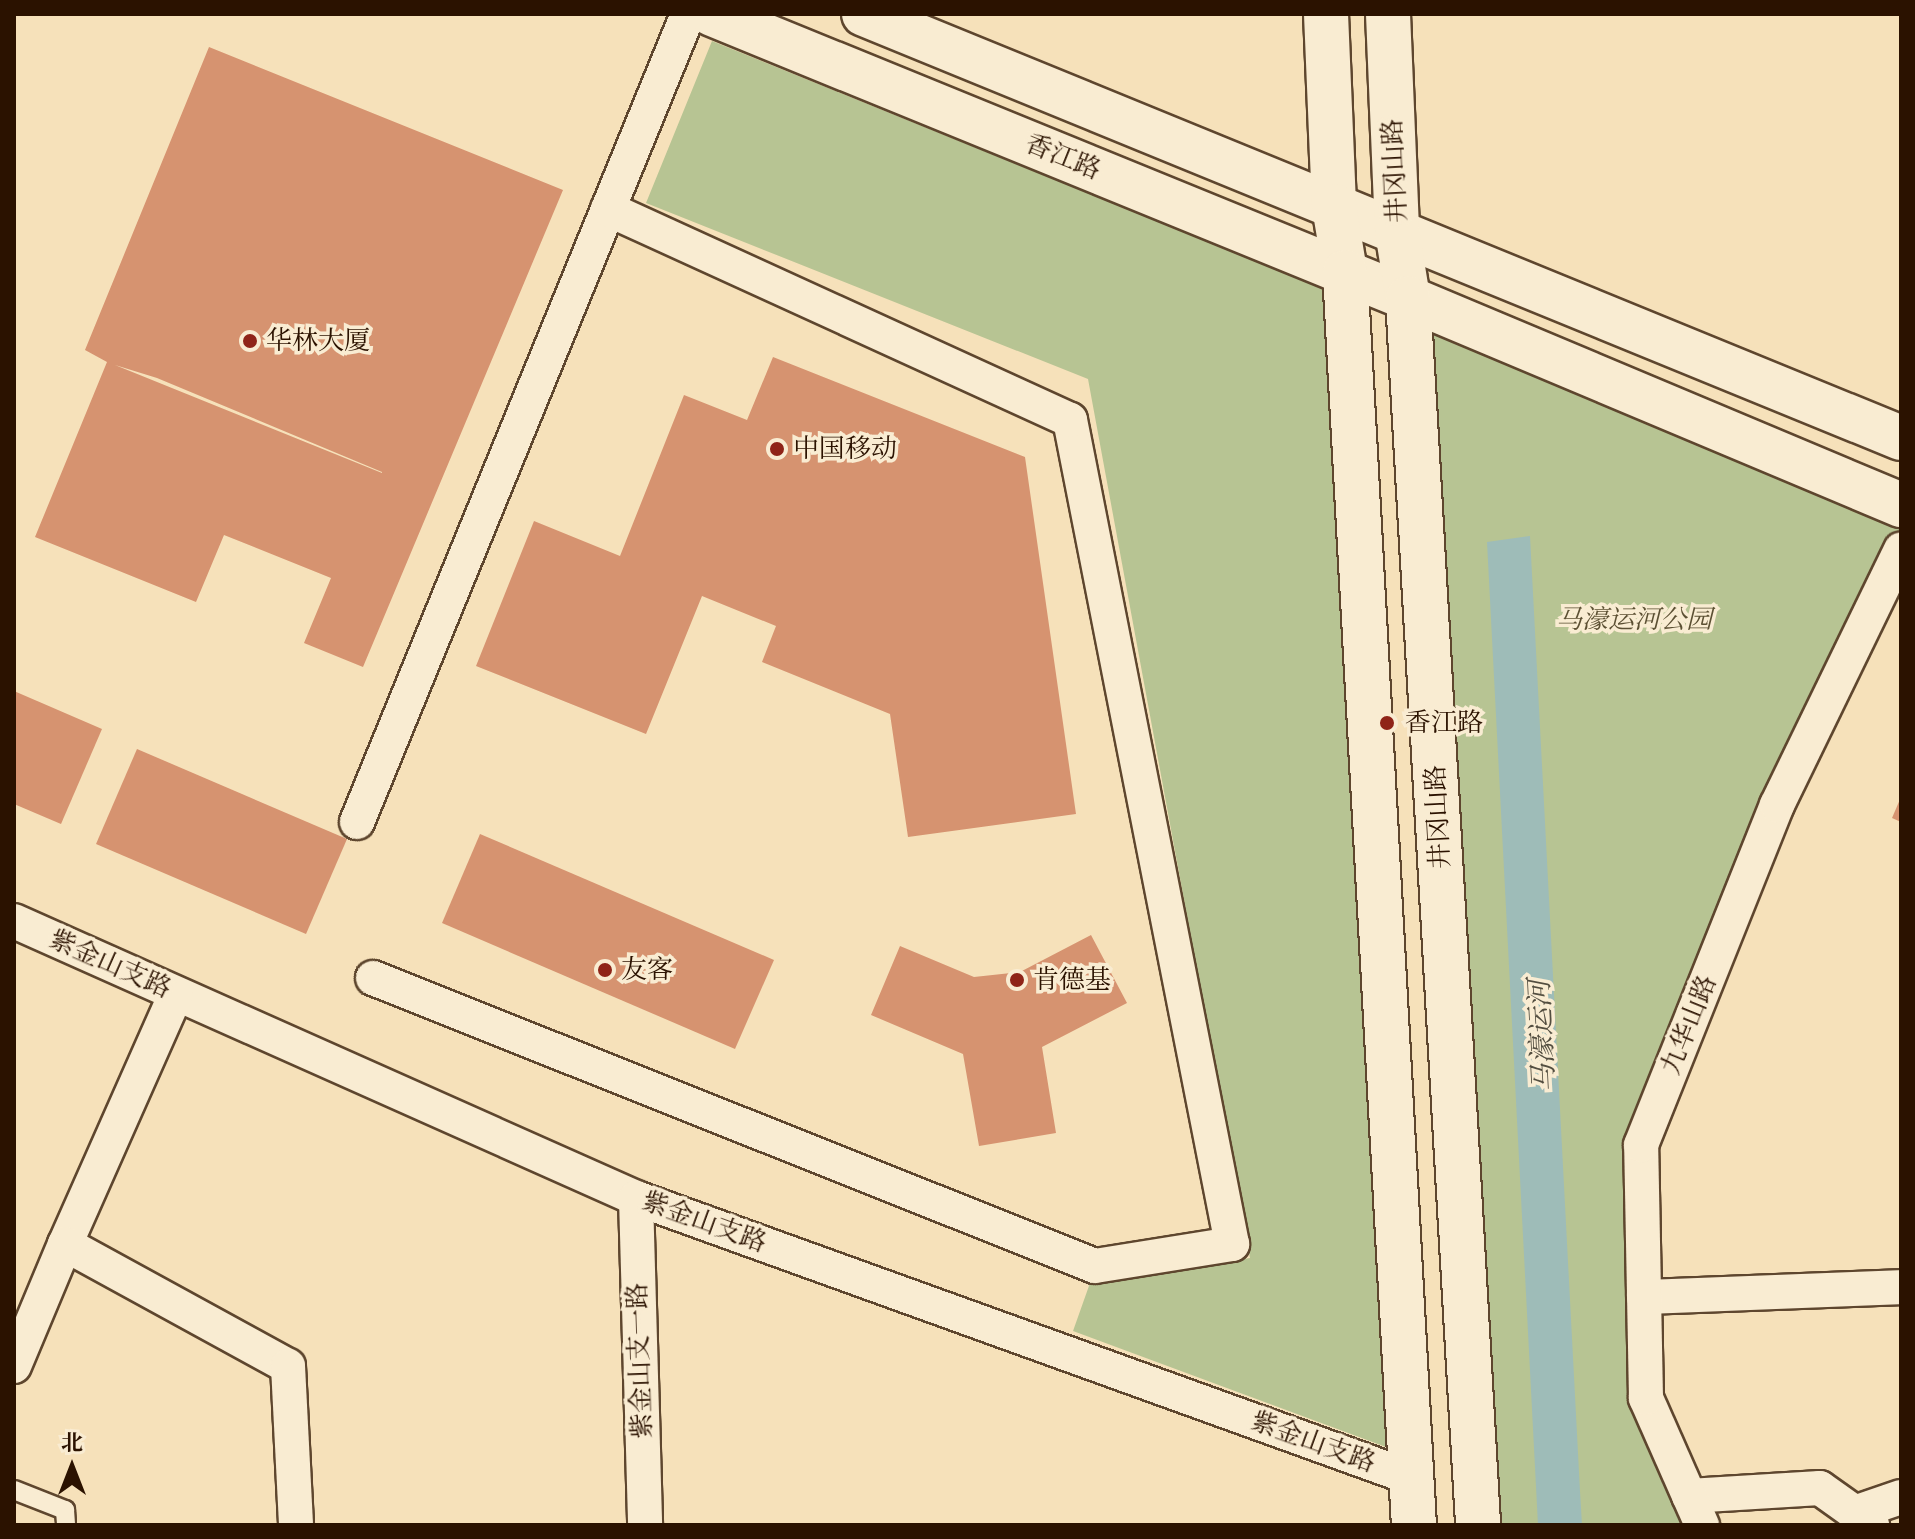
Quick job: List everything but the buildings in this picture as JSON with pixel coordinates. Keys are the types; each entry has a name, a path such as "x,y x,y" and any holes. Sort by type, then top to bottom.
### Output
{"main road":[{"name":"香江路","path":"712,14 1408,298 1901,505"},
{"path":"864,14 1901,438"},
{"path":"1326,14 1334,206 1345,272 1414,1525"},
{"name":"井冈山路","path":"1388,14 1397,231 1408,298 1478,1525"}],"street":[{"path":"357,822 688,14"},
{"path":"373,978 1095,1266 1232,1244 1070,420 608,209"},
{"name":"九华山路","path":"1696,1511 1646,1398 1641,1145 1777,805 1901,550"},
{"name":"紫金山支路","path":"14,921 636,1198 1412,1478"},
{"path":"14,1366 176,994"},
{"name":"紫金山支一路","path":"636,1198 645,1525"},
{"path":"65,1244 288,1366 296,1525"},
{"path":"1644,1297 1901,1287"},
{"path":"1696,1511 1820,1488 1863,1519 1901,1497"}],"lane":[{"path":"14,1490 65,1510 66,1525"}],"green space":[{"path":"712,41 1323,288 1386,1447 1073,1331 1090,1283 1250,1258 1088,379 646,203"},
{"name":"马濠运河公园","path":"1408,298 1901,505 1901,550 1641,1145 1646,1398 1702,1525 1475,1525"}],"water":[{"name":"马濠运河","path":"1530,536 1582,1525 1538,1525 1487,542"}],"place":[{"name":"华林大厦","path":"250,341"},
{"name":"中国移动","path":"777,449"},
{"name":"香江路","path":"1387,723"},
{"name":"友客","path":"605,970"},
{"name":"肯德基","path":"1017,980"}]}
